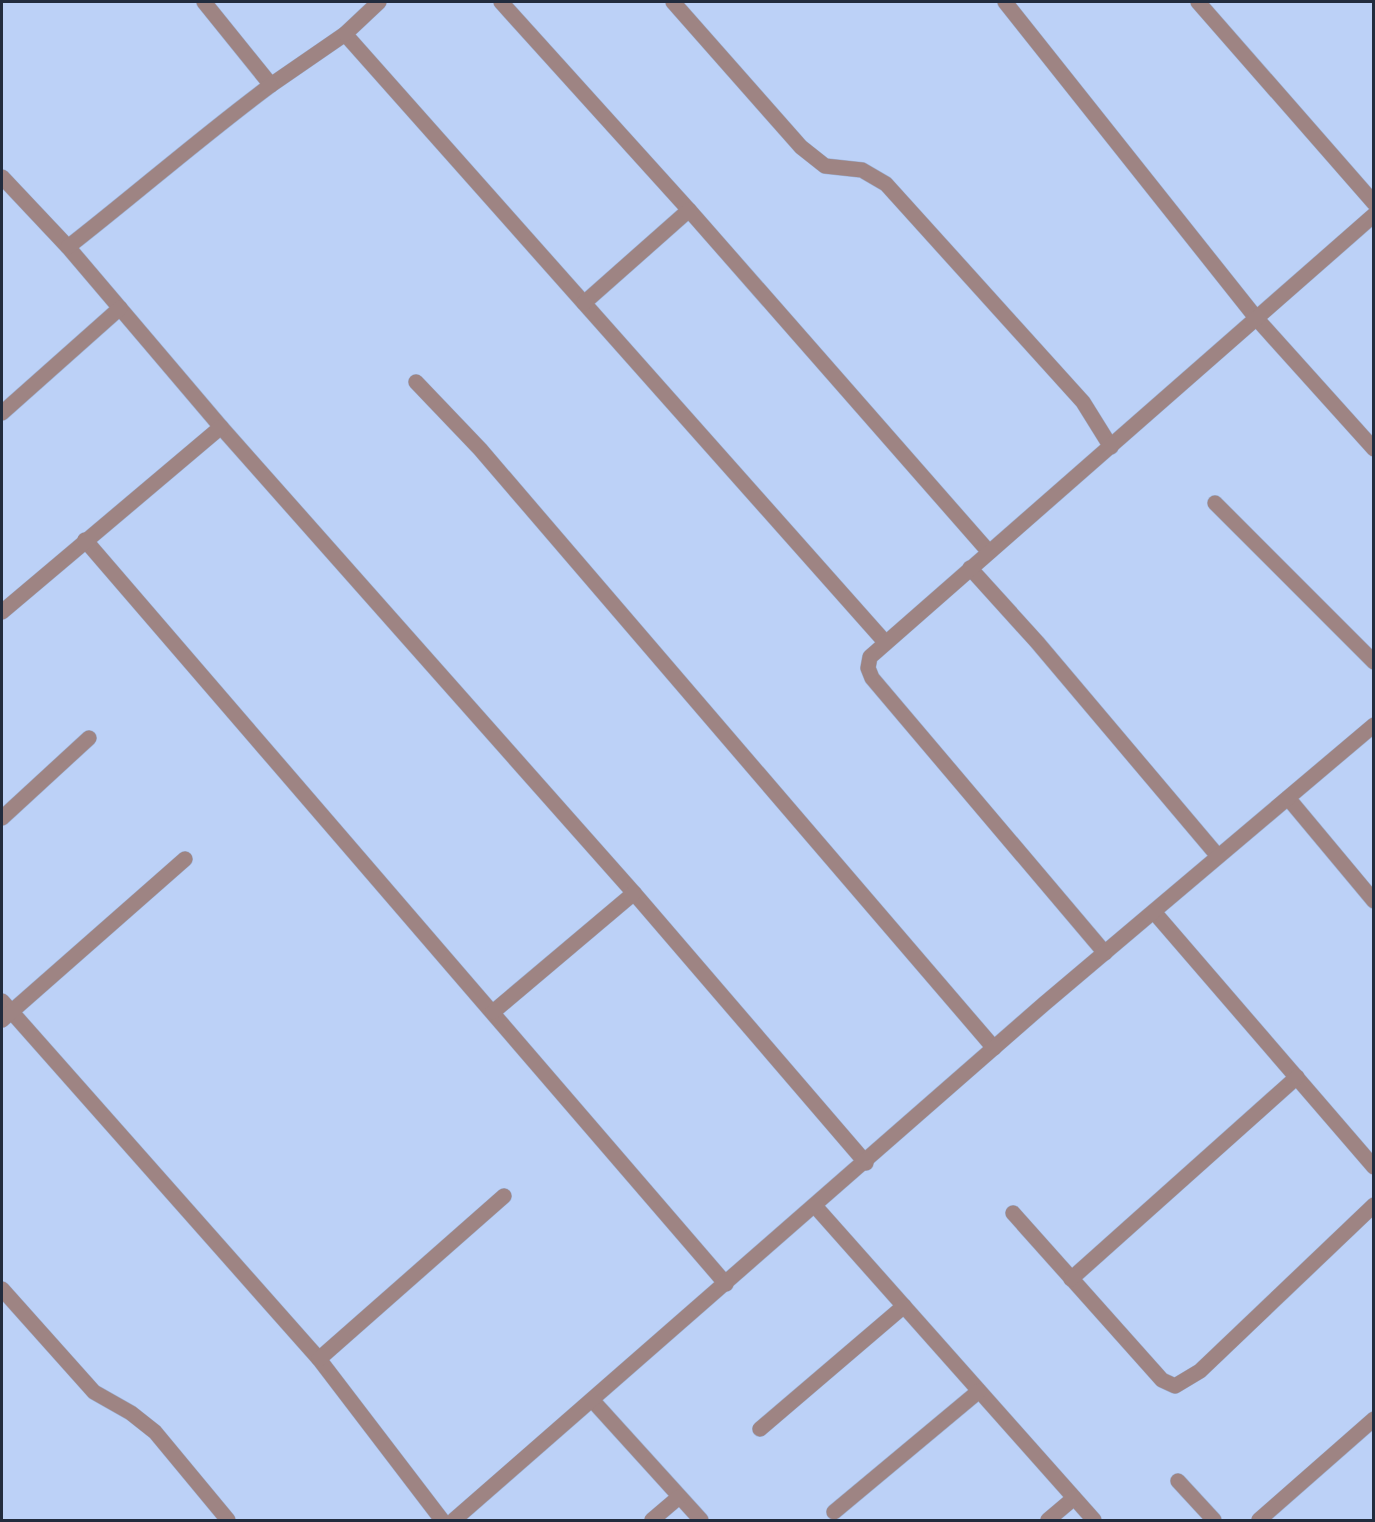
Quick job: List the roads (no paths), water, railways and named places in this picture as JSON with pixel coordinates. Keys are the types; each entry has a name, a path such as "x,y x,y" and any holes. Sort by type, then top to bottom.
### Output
{"street":[{"path":"204,2 271,85"},
{"path":"68,248 171,166 221,122 345,34 379,2"},
{"path":"501,2 689,210 989,552"},
{"path":"673,2 801,147 825,166 862,171 886,184 1083,402 1111,447"},
{"path":"1005,2 1257,319 1374,449"},
{"path":"1198,2 1374,203"},
{"path":"345,34 885,642"},
{"path":"2,177 68,248 221,427 634,893 866,1163"},
{"path":"584,303 689,210"},
{"path":"1105,953 872,678 868,669 870,657 1374,215"},
{"path":"2,413 120,308"},
{"path":"416,382 480,449 994,1048"},
{"path":"2,612 221,427"},
{"path":"1215,503 1374,662"},
{"path":"85,540 726,1284"},
{"path":"970,568 1044,651 1217,855"},
{"path":"454,1521 1217,855 1374,725"},
{"path":"2,818 89,738"},
{"path":"1288,798 1374,901"},
{"path":"185,859 5,1011 319,1359 442,1521"},
{"path":"493,1012 634,893"},
{"path":"1154,912 1374,1167"},
{"path":"1071,1279 1297,1077"},
{"path":"319,1359 504,1196"},
{"path":"1013,1213 1162,1380 1175,1386 1200,1371 1374,1205"},
{"path":"815,1206 1094,1521"},
{"path":"2,1289 94,1392 131,1413 155,1432 228,1521"},
{"path":"760,1429 904,1306"},
{"path":"834,1512 979,1391"},
{"path":"593,1401 701,1521"},
{"path":"1259,1521 1374,1419"},
{"path":"1178,1481 1214,1521"},
{"path":"652,1521 679,1497"},
{"path":"1048,1521 1074,1498"}]}
